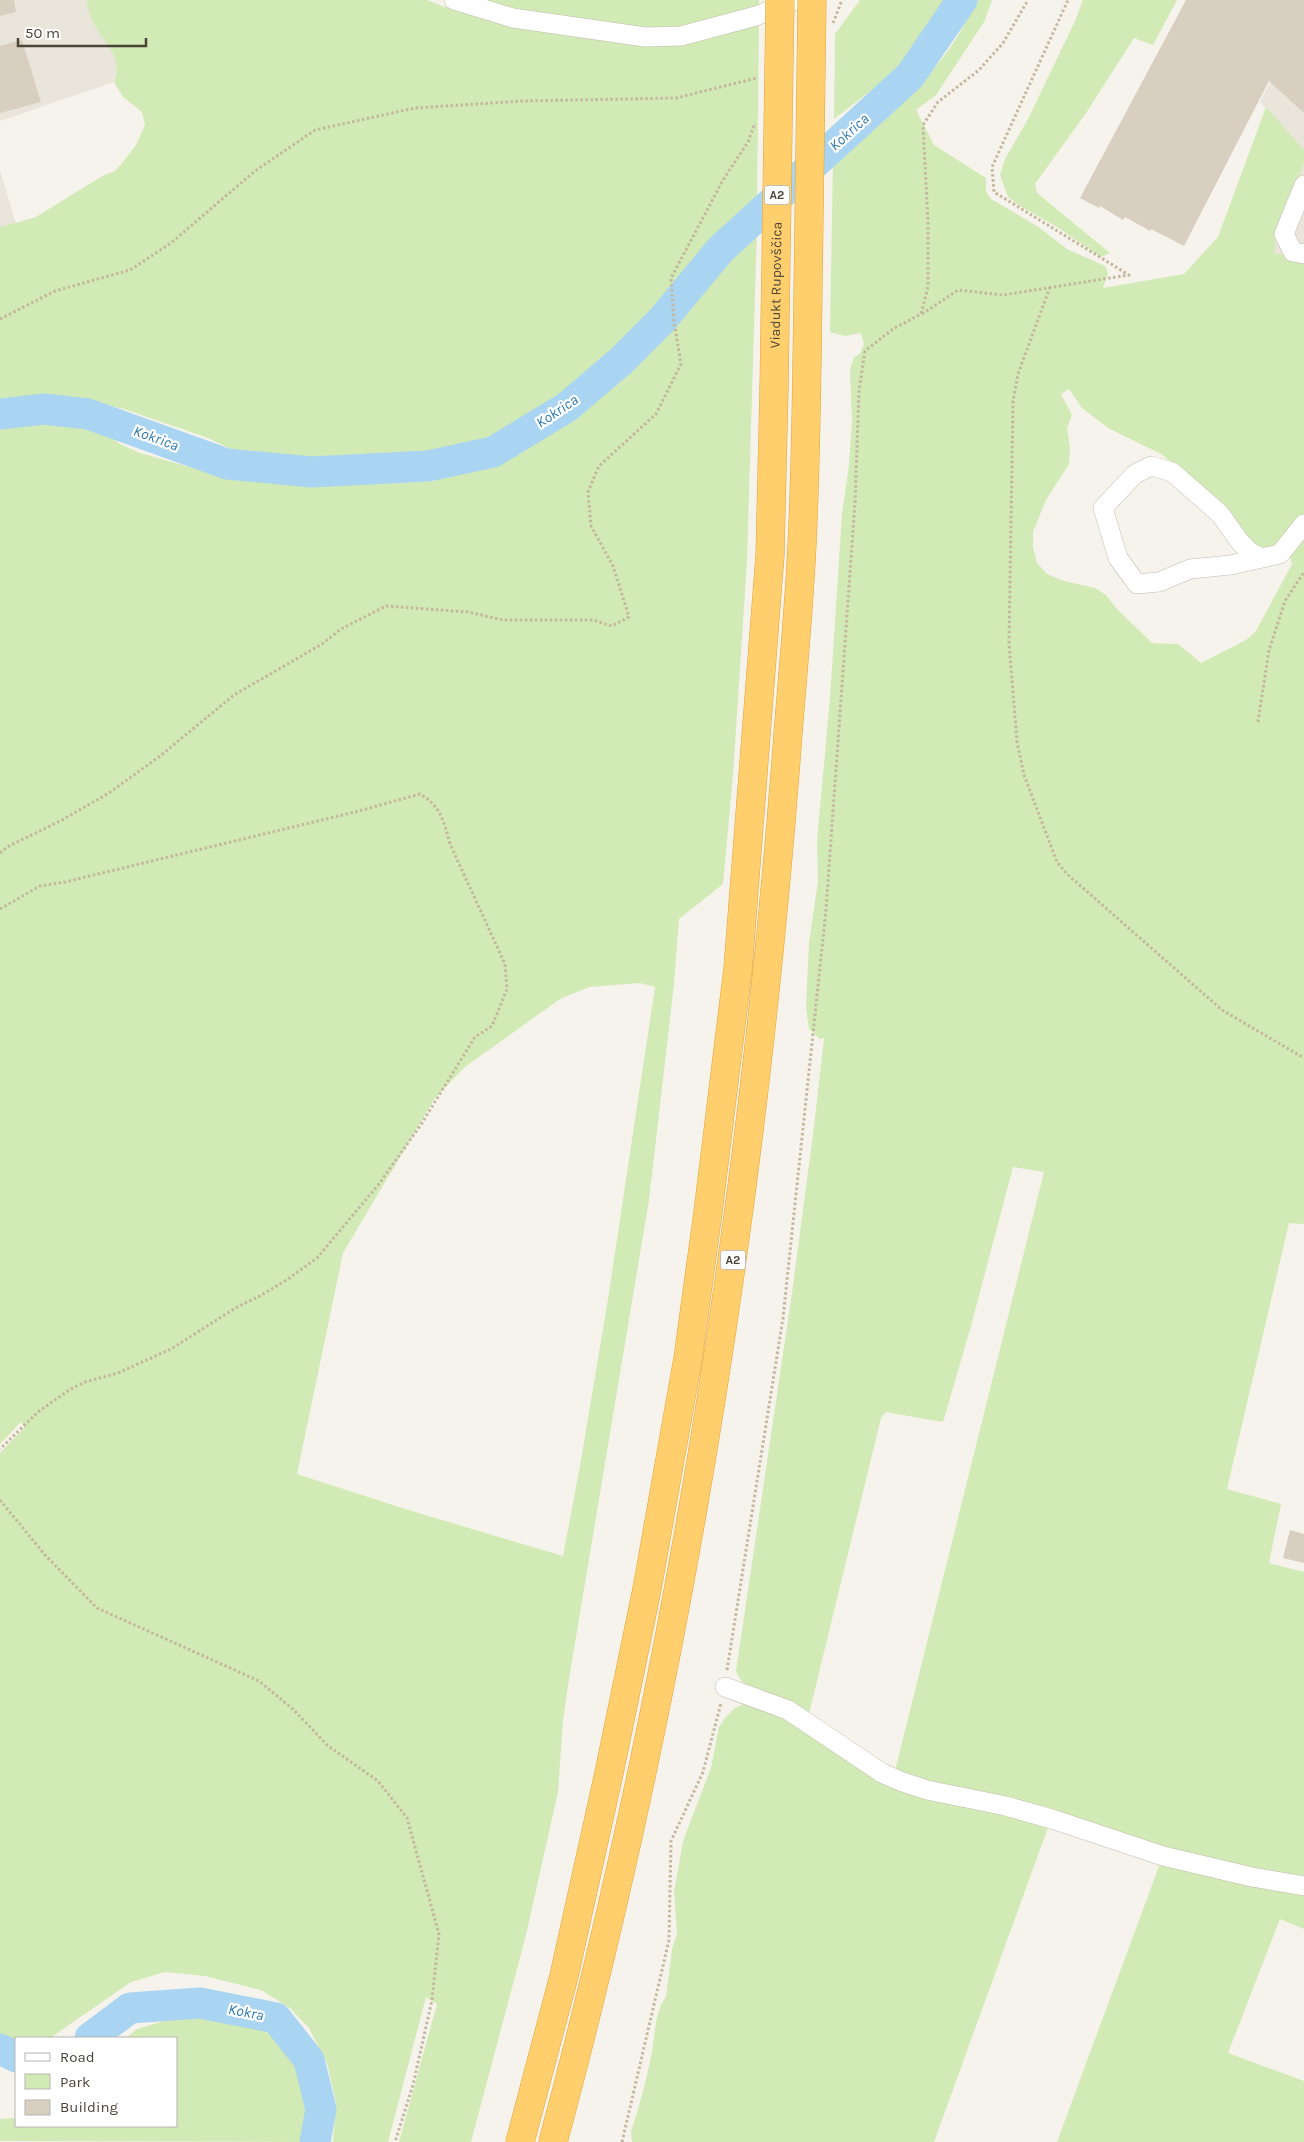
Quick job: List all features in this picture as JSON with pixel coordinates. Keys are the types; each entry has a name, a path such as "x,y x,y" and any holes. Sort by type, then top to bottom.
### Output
{"highway":[{"name":"Viadukt Rupovščica","path":"520,2142 564,1976 647,1589 688,1358 738,968 770,555 780,0"},
{"name":"A2","path":"553,2142 597,1972 645,1754 694,1507 722,1341 752,1117 782,818 802,546 807,364 812,0"}],"street":[{"path":"454,0 513,18 645,37 681,36 756,16 796,0"},
{"path":"1304,185 1284,234 1293,252 1304,254"},
{"path":"1262,558 1251,553 1240,542 1220,514 1172,472 1151,466 1135,474 1104,508 1118,558 1137,584 1159,582 1190,569 1231,565 1280,554 1304,524"},
{"path":"724,1687 788,1710 882,1772 900,1781 927,1790 1006,1806 1052,1819 1163,1856 1252,1877 1304,1886"}],"path":[{"path":"829,27 836,20 842,0"},
{"path":"921,314 928,287 928,222 923,125 938,102 979,70 1003,43 1028,0"},
{"path":"622,2142 668,1940 671,1841 703,1772 724,1687 783,1318 826,910 854,513 859,391 865,351 893,329 921,314 958,290 1003,295 1129,275 994,192 992,167 1068,0"},
{"path":"0,318 55,291 130,270 170,243 255,171 315,130 415,108 522,101 676,98 762,76"},
{"path":"0,853 6,847 62,820 109,793 160,756 234,695 322,644 341,629 386,606 468,612 504,620 593,620 612,626 629,616 613,566 591,526 588,492 599,466 656,414 681,364 674,322 671,278 723,180 748,142 757,118"},
{"path":"1050,287 1018,374 1013,401 1009,643 1017,742 1024,775 1057,862 1068,874 1222,1010 1304,1058"},
{"path":"1258,722 1269,650 1285,601 1304,572"},
{"path":"0,910 40,886 259,836 420,794 433,801 444,824 450,844 505,964 507,989 492,1026 475,1038 420,1126 380,1184 317,1258 274,1288 237,1307 171,1349 118,1373 84,1382 69,1390 38,1412 0,1449"},
{"path":"0,1500 45,1556 97,1608 259,1681 294,1710 327,1745 378,1781 407,1818 439,1934 432,2000 413,2085 395,2142"}],"shaded area":[{"path":"0,0 86,0 95,25 110,45 117,65 114,82 0,121"},
{"path":"1304,16 1304,150 1260,102"},
{"path":"1304,163 1304,260 1275,253 1275,242"},
{"path":"0,170 16,224 0,227"}],"green space":[{"path":"86,0 427,0 456,11 569,35 759,22 757,203 735,223 680,284 660,316 618,356 598,370 563,402 491,446 471,452 443,456 311,464 271,459 235,451 208,438 124,409 66,398 0,402 0,227 36,217 104,175 115,171 136,145 145,125 142,112 123,97 114,82 116,73 115,58 95,26"},
{"path":"478,0 759,0 759,7 678,27 652,30 538,14"},
{"path":"860,0 948,0 924,37 899,69 834,119 835,34"},
{"path":"976,0 992,0 984,22 936,95 916,110 934,145 986,178 986,192 991,199 1037,226 1067,249 1105,266 1108,273 1103,288 1184,274 1218,237 1266,107 1304,150 1304,163 1275,242 1275,253 1304,260 1304,514 1292,535 1274,547 1261,548 1253,545 1234,518 1205,489 1161,454 1108,428 1082,408 1069,389 1061,394 1072,415 1067,428 1070,448 1069,464 1046,500 1033,532 1033,547 1037,563 1047,574 1064,581 1095,588 1106,595 1116,608 1152,643 1178,644 1201,663 1246,640 1256,631 1292,564 1289,553 1304,535 1304,1224 1289,1223 1227,1489 1281,1504 1269,1563 1304,1572 1304,1882 1270,1876 894,1775 1044,1172 1013,1167 944,1419 942,1422 886,1412 881,1418 807,1722 757,1694 748,1687 736,1671 792,1293 824,1038 820,1039 809,1029 806,1008 809,943 818,881 817,841 830,698 842,514 849,465 852,421 850,370 854,357 860,354 864,344 861,333 845,336 830,332 833,160 932,71 948,51 963,27"},
{"path":"1083,0 1177,0 1153,45 1134,38 1086,113 1035,184 1037,193 1110,253 1101,257 1008,197 1000,175 1005,159 1028,119 1075,21"},
{"path":"757,229 747,561 733,775 723,884 679,919 674,984 649,1200 569,1679 563,1720 558,1792 526,1935 471,2142 399,2142 437,2004 426,1997 388,2142 333,2142 336,2103 327,2063 309,2028 290,2008 261,1990 205,1976 165,1972 131,1982 51,2037 15,2037 15,2040 0,2036 0,1453 25,1427 21,1422 0,1444 0,425 45,418 74,422 99,430 120,444 140,453 207,472 272,482 403,483 434,481 497,456 561,418 594,394 644,347 691,291","holes":["640,983 655,987 608,1299 563,1556 405,1509 297,1474 343,1253 435,1098 465,1067 560,999 589,987"]},
{"path":"756,1701 858,1763 1050,1822 934,2142 632,2142 631,2132 649,2066 659,2010 666,1997 672,1949 677,1934 674,1892 683,1841 711,1768 719,1727 735,1708"},
{"path":"1162,1858 1304,1889 1304,1929 1280,1919 1228,2053 1304,2081 1304,2142 1057,2142"},
{"path":"185,2015 210,2017 239,2023 267,2032 278,2039 291,2052 303,2083 306,2121 303,2142 0,2141 0,2119 15,2118 15,2127 178,2127 178,2037 127,2037 137,2029"}],"building":[{"path":"0,0 14,0 16,12 0,16"},
{"path":"1186,0 1304,0 1304,113 1269,81 1184,246 1151,229 1150,231 1125,217 1123,220 1100,206 1099,208 1080,198"},
{"path":"22,40 41,102 0,113 0,46"},
{"path":"1290,1530 1304,1534 1304,1563 1283,1558"}],"waterway":[{"name":"Kokrica","path":"0,414 44,409 88,414 227,464 312,472 428,466 493,452 567,407 621,361 662,320 720,250 910,76 962,0"},
{"name":"Kokra","path":"91,2037 130,2008 200,2003 276,2018 309,2060 321,2109 315,2142"},
{"name":"Kokra","path":"0,2049 15,2056"}]}
